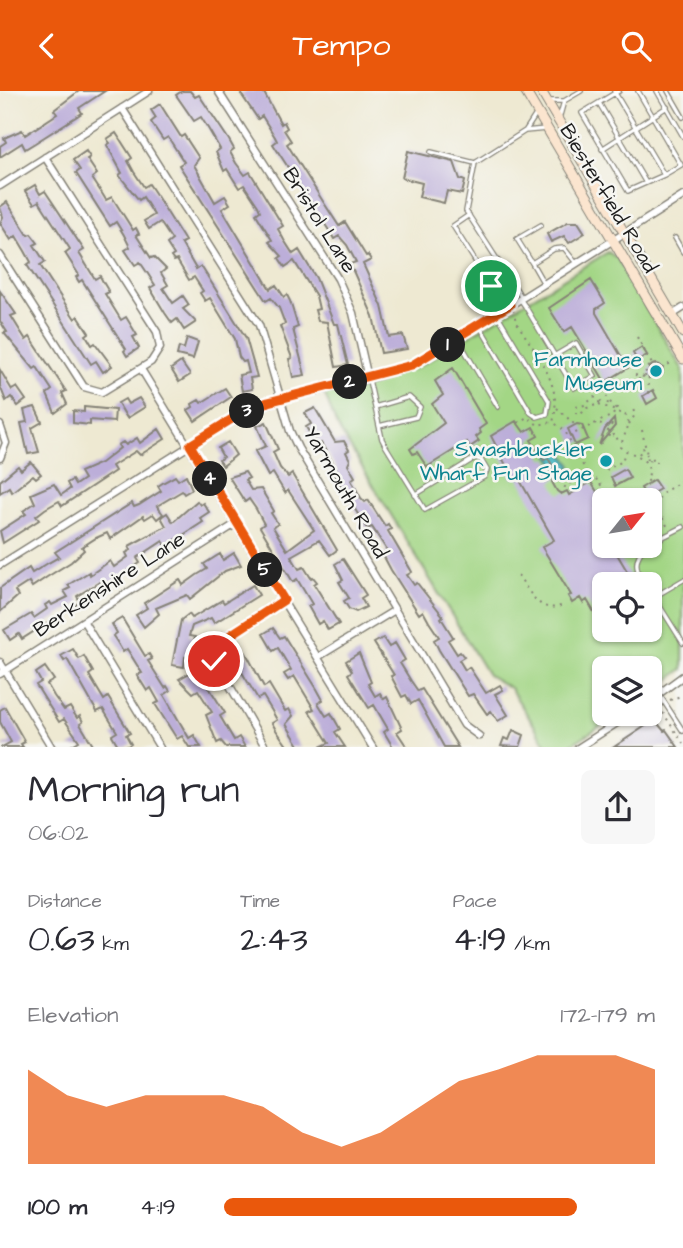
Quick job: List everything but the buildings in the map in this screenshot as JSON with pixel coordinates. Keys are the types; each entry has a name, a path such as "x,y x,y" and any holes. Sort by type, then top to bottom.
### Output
{"main road":[{"name":"Biesterfield Road","path":"525,91 683,359"},
{"name":"Biesterfield Road","path":"541,91 683,334"}],"street":[{"path":"0,186 149,91"},
{"name":"Bristol Lane","path":"218,91 338,279 353,313 368,378"},
{"name":"Yarmouth Road","path":"122,108 259,325 295,443 464,725 479,736"},
{"path":"0,255 85,387 102,392 141,369 158,354 159,337 45,157"},
{"path":"0,565 240,414 280,398 412,365 458,339 683,196"},
{"path":"672,315 683,308"},
{"path":"141,369 373,747"},
{"path":"0,425 6,443 0,458"},
{"name":"Berkenshire Lane","path":"3,672 237,523"},
{"path":"266,747 212,655 220,641 284,600"},
{"path":"318,657 395,611"},
{"path":"84,622 160,747"},
{"path":"0,662 3,672 52,747"},
{"path":"662,692 683,676"},
{"path":"578,747 612,726"}],"lane":[{"path":"547,101 564,101 581,91"},
{"path":"638,91 681,165 664,174 646,183 628,191 582,113 616,92 664,174"},
{"path":"657,91 683,136"},
{"path":"668,91 683,117 675,122"},
{"path":"558,121 564,101"},
{"path":"599,103 646,183"},
{"path":"602,149 667,107"},
{"path":"431,152 475,163 525,131 538,113"},
{"path":"525,131 547,129"},
{"path":"475,163 466,211 507,275 554,356 574,388 596,376 576,343 554,356"},
{"path":"469,215 453,226 491,286 507,275"},
{"path":"541,225 517,239 544,284"},
{"path":"675,238 683,252"},
{"path":"532,263 554,249 564,248 576,263"},
{"path":"479,325 531,413 537,417 547,415 549,401 497,314"},
{"path":"458,339 498,407"},
{"path":"368,378 385,445 415,495 425,510 486,475 487,470 481,460 475,458 415,495"},
{"path":"375,407 409,397 420,407 415,417 379,426"},
{"path":"662,536 683,527"},
{"path":"662,592 683,580"},
{"path":"662,610 683,643"},
{"path":"662,699 683,731"}],"path":[{"path":"496,282 554,387 557,408 553,422 568,436 588,475 598,481 602,488"},
{"path":"637,337 653,365 645,370 648,393"},
{"path":"640,359 648,356"},
{"path":"662,368 671,363"},
{"path":"635,375 647,375"},
{"path":"632,383 647,375"},
{"path":"606,390 607,398 617,412"},
{"path":"614,405 599,402 581,414 575,411 577,406 585,405 592,397 599,402 617,412 627,416 636,414"},
{"path":"617,412 618,405"},
{"path":"557,408 574,424"},
{"path":"633,409 636,414"},
{"path":"568,436 617,412"},
{"path":"621,443 636,414"},
{"path":"627,416 629,424"},
{"path":"599,423 605,429"},
{"path":"612,424 606,434 612,438 614,434 618,436 622,450 648,460"},
{"path":"642,430 650,473 649,484"},
{"path":"639,455 643,448 648,460"},
{"path":"607,470 621,462 626,451"},
{"path":"561,494 566,485 588,475"},
{"path":"662,495 683,480"},
{"path":"662,516 671,531"},
{"path":"518,575 536,603 553,608 565,604"},
{"path":"670,700 683,695"},
{"path":"662,710 683,743"}],"green space":[{"path":"608,252 617,258 683,370 683,669 662,684 662,656 592,656 592,726 601,726 567,747 548,747 510,688 488,675 336,424 324,392 416,368"}],"water":[{"path":"558,446 572,466 561,473 548,452"}],"place":[{"name":"Farmhouse Museum","path":"656,371"},
{"name":"Swashbuckler Wharf Fun Stage","path":"606,461"}],"route":[{"path":"214,661 212,655 215,645 284,600 190,445 240,414 268,402 399,370 424,360 510,305 496,282 491,286"}]}
